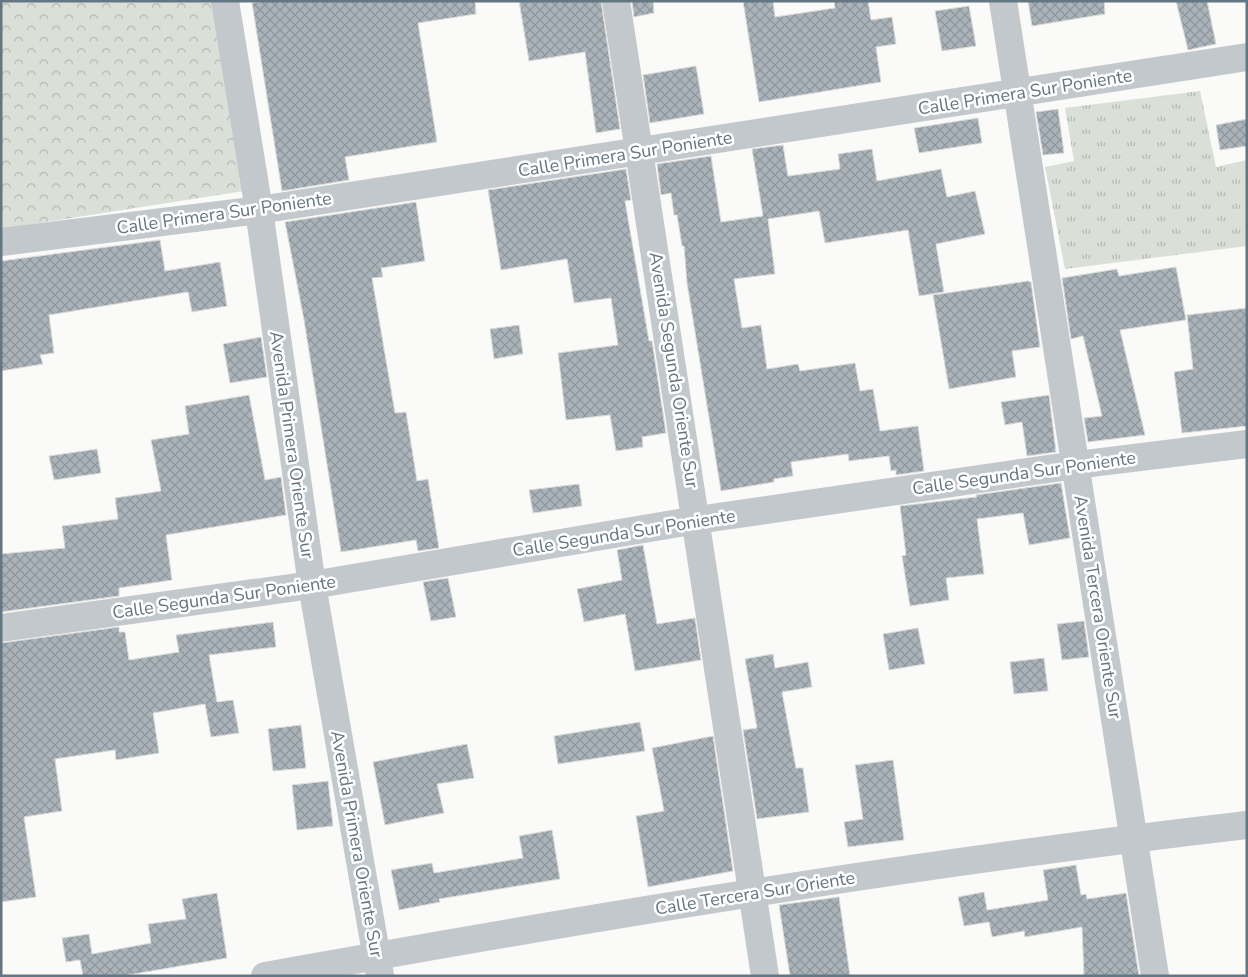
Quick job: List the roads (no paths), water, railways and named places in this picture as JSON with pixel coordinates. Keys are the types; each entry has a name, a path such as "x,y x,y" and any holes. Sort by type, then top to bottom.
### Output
{"street":[{"name":"Avenida Primera Oriente Sur","path":"225,1 259,210 312,585 378,966"},
{"name":"Avenida Segunda Oriente Sur","path":"616,1 766,976"},
{"name":"Avenida Tercera Oriente Sur","path":"1003,1 1016,94 1156,976"},
{"name":"Calle Primera Sur Poniente","path":"1,242 259,210 1247,57"},
{"name":"Calle Segunda Sur Poniente","path":"1,628 312,585 697,520 1076,465 1247,444"},
{"name":"Calle Tercera Sur Oriente","path":"265,976 378,966 754,892 1134,838 1247,825"}]}
